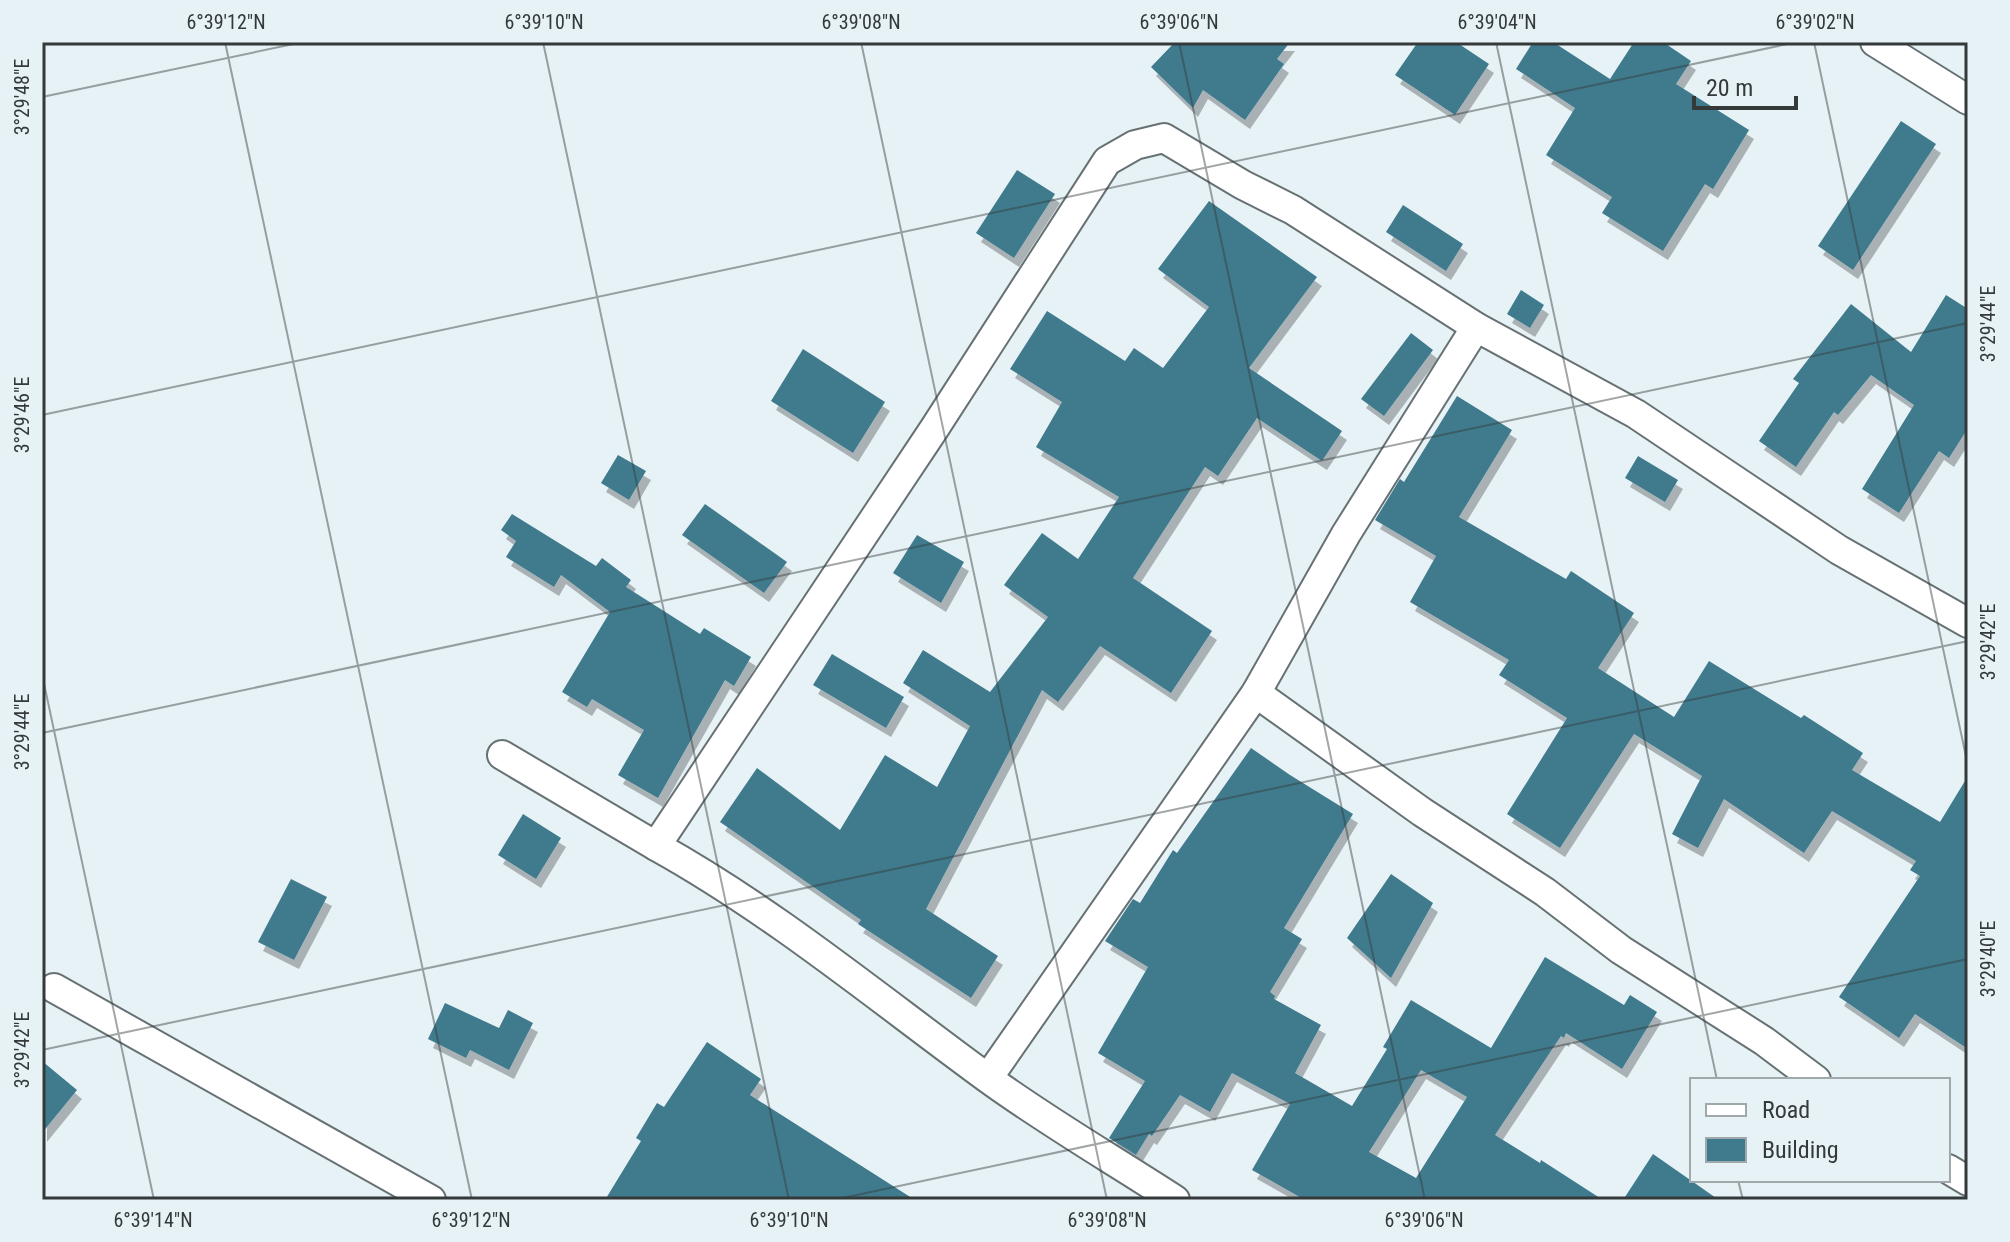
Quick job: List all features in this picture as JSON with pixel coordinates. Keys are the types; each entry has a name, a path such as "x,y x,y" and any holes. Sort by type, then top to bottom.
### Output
{"street":[{"path":"1875,42 1968,100"},
{"path":"656,846 1107,161 1135,145 1164,138 1243,185 1293,210 1476,327 1636,414 1839,550 1968,623"},
{"path":"988,1078 1256,693 1346,534 1476,327"},
{"path":"1256,693 1422,812 1545,892 1621,950 1764,1041 1813,1078"},
{"path":"502,755 656,846 767,917 988,1078 1175,1200"},
{"path":"54,988 431,1200"},
{"path":"1950,1170 1968,1181"}],"building":[{"path":"1175,42 1290,42 1277,59 1284,64 1245,120 1203,90 1193,108 1151,67"},
{"path":"1418,42 1456,42 1489,64 1455,115 1395,75"},
{"path":"1533,42 1553,42 1610,79 1634,42 1663,42 1691,61 1676,84 1749,130 1713,189 1705,184 1663,251 1602,213 1612,197 1546,155 1575,108 1516,69"},
{"path":"1901,121 1936,144 1853,270 1818,246"},
{"path":"1017,170 1055,194 1014,258 976,233"},
{"path":"1209,201 1317,277 1249,368 1342,431 1322,461 1257,418 1218,476 1205,467 1133,578 1212,631 1171,693 1100,646 1058,702 1042,690 926,909 998,956 971,998 858,924 861,920 720,822 757,768 840,830 885,755 937,787 970,726 903,683 923,650 990,692 1048,617 1004,585 1042,533 1078,559 1119,497 1036,447 1062,402 1010,369 1047,311 1125,361 1134,348 1163,368 1209,307 1158,269"},
{"path":"1403,205 1463,244 1446,271 1386,232"},
{"path":"1521,290 1544,305 1530,328 1507,314"},
{"path":"1946,295 1968,309 1968,428 1949,458 1939,451 1899,513 1862,489 1914,405 1871,375 1838,415 1834,412 1796,467 1759,441 1799,383 1793,379 1851,304 1911,352"},
{"path":"1411,333 1433,350 1384,416 1361,399"},
{"path":"803,349 885,402 853,453 771,401"},
{"path":"1457,396 1512,430 1459,517 1566,579 1571,571 1634,613 1598,668 1674,717 1709,661 1863,753 1852,770 1940,822 1968,776 1968,1049 1915,1014 1899,1038 1839,997 1920,876 1910,870 1916,861 1832,811 1804,853 1724,799 1698,848 1672,834 1702,776 1634,734 1560,848 1507,814 1567,718 1499,675 1509,660 1410,602 1436,556 1375,520 1400,479 1404,482"},
{"path":"618,455 646,471 629,500 601,483"},
{"path":"1638,456 1678,480 1665,502 1625,478"},
{"path":"705,504 787,562 764,593 682,535"},
{"path":"512,514 596,566 602,558 631,580 626,587 700,634 704,628 751,657 734,686 725,680 658,798 618,775 644,730 592,699 587,707 562,692 610,612 561,575 554,587 506,557 516,541 501,530"},
{"path":"917,535 964,562 941,603 893,573"},
{"path":"832,654 904,697 886,728 813,685"},
{"path":"1251,748 1353,814 1284,928 1302,939 1270,992 1274,999 1321,1025 1295,1073 1352,1106 1387,1049 1383,1047 1411,1000 1491,1048 1545,957 1624,1005 1630,995 1657,1012 1622,1069 1566,1033 1564,1038 1561,1036 1495,1135 1603,1200 1305,1200 1252,1170 1290,1104 1232,1073 1210,1112 1180,1095 1136,1155 1109,1138 1145,1081 1098,1053 1148,967 1105,941 1133,899 1140,903 1173,850 1177,853","holes":["1421,1070 1467,1097 1416,1178 1369,1152"]},
{"path":"523,814 561,838 536,879 498,855"},
{"path":"1391,874 1433,903 1391,978 1347,938"},
{"path":"291,879 327,897 294,960 258,942"},
{"path":"445,1003 499,1028 508,1010 533,1023 509,1070 470,1050 466,1058 428,1039"},
{"path":"707,1042 761,1079 750,1095 915,1200 605,1200 641,1141 636,1138 657,1103 664,1107"},
{"path":"42,1061 77,1090 42,1133"},
{"path":"1653,1154 1719,1200 1623,1200"}]}
